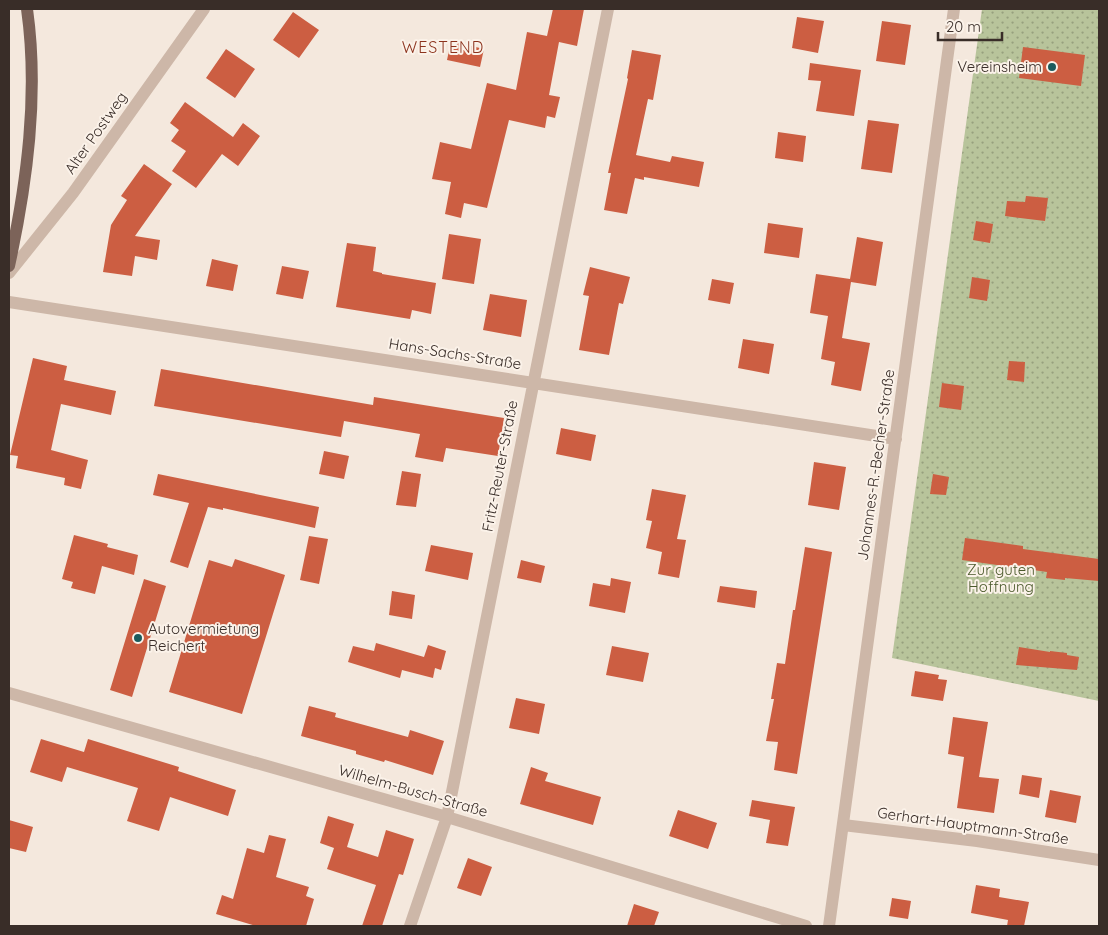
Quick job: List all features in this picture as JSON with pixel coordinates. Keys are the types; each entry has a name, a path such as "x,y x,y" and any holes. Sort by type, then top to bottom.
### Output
{"main road":[{"path":"9,266 24,186 30,120 31,70 26,9"}],"street":[{"name":"Alter Postweg","path":"9,273 73,193 204,9"},
{"name":"Fritz-Reuter-Straße","path":"410,926 447,817 608,9"},
{"name":"Johannes-R.-Becher-Straße","path":"829,926 954,9"},
{"name":"Hans-Sachs-Straße","path":"9,302 896,439"},
{"name":"Wilhelm-Busch-Straße","path":"9,693 447,817 806,926"},
{"name":"Gerhart-Hauptmann-Straße","path":"843,825 977,841 1099,860"}],"green space":[{"name":"Zur guten Hoffnung","path":"982,9 1099,9 1099,701 892,658"}],"building":[{"path":"553,9 584,9 577,46 559,42 549,95 560,97 555,118 547,116 545,128 509,120 487,208 464,203 461,218 445,214 451,182 432,179 440,142 471,149 487,83 516,90 527,32 547,36"},
{"path":"293,12 319,30 299,58 273,40"},
{"path":"797,17 824,21 818,53 792,48"},
{"path":"882,21 911,25 905,65 876,61"},
{"path":"451,41 484,49 480,67 447,60"},
{"name":"Vereinsheim","path":"1023,47 1085,55 1081,86 1019,78"},
{"path":"226,49 255,69 235,98 206,78"},
{"path":"632,50 661,55 653,100 648,99 636,155 670,162 672,156 704,162 699,187 644,177 644,180 635,178 627,214 604,210 611,173 608,173 628,79"},
{"path":"810,63 861,70 854,116 816,111 821,81 808,80"},
{"path":"185,102 233,137 243,123 260,136 238,166 222,154 196,188 172,171 186,151 171,141 179,130 170,123"},
{"path":"868,120 899,124 892,173 861,169"},
{"path":"778,132 806,136 803,162 775,158"},
{"path":"144,164 172,184 135,236 160,240 157,260 135,256 132,276 103,272 111,225 127,200 121,196"},
{"path":"1026,196 1048,198 1045,221 1005,216 1007,201 1025,202"},
{"path":"976,221 993,224 990,243 973,240"},
{"path":"768,223 803,228 799,258 764,253"},
{"path":"449,234 481,239 474,284 442,279"},
{"path":"857,237 883,242 876,286 851,282 842,338 870,343 861,391 831,385 835,362 821,359 828,316 810,313 816,274 850,279"},
{"path":"347,243 376,247 373,271 436,283 431,314 412,310 410,319 336,307"},
{"path":"212,259 238,265 233,291 206,286"},
{"path":"282,266 309,271 303,299 276,294"},
{"path":"590,267 630,277 623,304 619,303 609,355 579,350 589,296 583,295"},
{"path":"972,277 990,280 987,301 969,298"},
{"path":"712,279 734,283 730,304 708,300"},
{"path":"490,294 527,300 521,337 483,330"},
{"path":"743,339 774,344 769,374 738,368"},
{"path":"33,358 67,366 64,380 116,391 111,415 61,404 51,450 88,460 81,489 64,485 65,478 16,468 18,456 10,455"},
{"path":"1009,361 1025,362 1024,382 1007,380"},
{"path":"161,369 373,405 374,397 504,418 498,456 446,448 443,462 415,457 420,434 344,421 341,437 154,406"},
{"path":"942,383 964,386 961,410 939,407"},
{"path":"561,428 596,435 591,461 556,454"},
{"path":"324,451 349,456 344,479 319,474"},
{"path":"814,462 846,467 839,510 808,505"},
{"path":"402,471 421,474 416,507 396,505"},
{"path":"158,474 319,507 315,528 223,508 223,510 208,507 188,568 170,562 189,503 153,495"},
{"path":"933,474 949,477 946,495 930,494"},
{"path":"652,489 686,495 677,539 686,540 679,578 658,574 662,552 646,548 652,521 646,520"},
{"path":"74,535 108,544 107,547 138,555 134,575 102,566 95,594 71,588 73,582 62,579"},
{"path":"309,536 328,539 319,584 300,580"},
{"path":"965,538 1023,546 1023,549 1099,559 1099,581 1046,578 1047,572 962,560"},
{"path":"431,545 473,553 468,580 425,571"},
{"path":"805,547 832,552 797,774 774,770 778,742 766,741 774,699 771,699 777,663 785,664"},
{"path":"235,559 285,575 242,714 169,692 209,560 232,567"},
{"path":"521,560 545,566 541,583 517,578"},
{"path":"611,578 631,582 625,613 589,606 593,583 610,586"},
{"name":"Autovermietung Reichert","path":"144,579 166,586 132,697 110,690"},
{"path":"720,586 757,591 755,608 717,602"},
{"path":"392,591 415,595 412,619 389,615"},
{"path":"376,643 424,657 428,645 446,651 441,670 435,668 433,678 402,670 400,678 348,662 353,646 374,651"},
{"path":"612,646 649,653 643,682 606,675"},
{"path":"1019,647 1067,653 1067,655 1079,657 1077,670 1016,665"},
{"path":"915,671 939,675 938,679 947,680 943,701 911,696"},
{"path":"516,698 545,704 539,734 509,728"},
{"path":"309,706 336,713 335,717 408,737 410,730 444,741 433,775 385,760 384,762 356,754 356,751 301,736"},
{"path":"953,717 988,722 979,777 999,779 994,813 957,808 964,757 948,754"},
{"path":"41,739 84,752 88,739 179,767 178,771 236,790 228,816 170,797 159,831 127,821 138,788 67,767 62,782 30,772"},
{"path":"531,767 548,773 545,781 601,797 593,825 520,804"},
{"path":"1022,775 1042,778 1039,798 1019,794"},
{"path":"1050,790 1081,796 1076,823 1045,817"},
{"path":"752,800 795,807 788,846 766,843 770,820 749,816"},
{"path":"678,810 717,823 708,849 669,836"},
{"path":"328,816 354,824 347,847 378,857 386,830 414,839 403,875 399,874 382,926 362,926 376,885 327,869 334,848 320,843"},
{"path":"9,820 33,827 26,852 9,848"},
{"path":"269,835 286,839 276,877 309,887 306,896 314,899 306,926 256,926 216,914 222,895 233,899 247,848 264,853"},
{"path":"468,858 492,867 481,896 457,888"},
{"path":"976,885 1000,889 999,897 1029,902 1024,926 1007,926 1008,920 971,913"},
{"path":"892,898 911,901 908,919 889,916"},
{"path":"634,904 659,912 654,926 627,926"}],"place":[{"name":"Vereinsheim","path":"1052,67"},
{"name":"Autovermietung Reichert","path":"138,638"}],"district":[{"name":"WESTEND","path":"443,47"}]}
